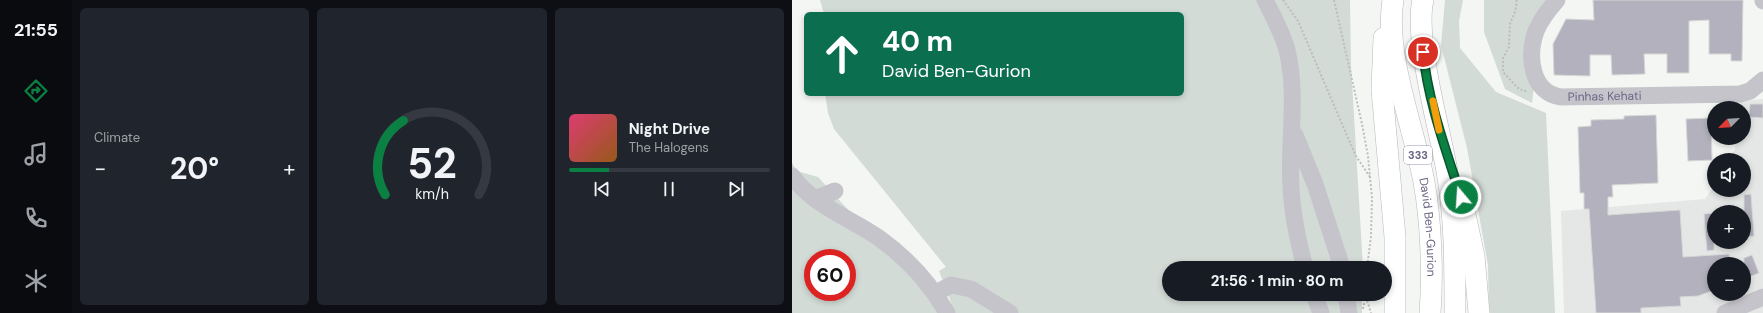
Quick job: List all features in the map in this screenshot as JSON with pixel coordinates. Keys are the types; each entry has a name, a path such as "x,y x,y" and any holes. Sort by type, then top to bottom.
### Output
{"main road":[{"path":"1392,0 1385,26 1382,69 1395,238 1395,313"},
{"name":"David Ben-Gurion","path":"1392,0 1391,24 1398,76 1424,184 1431,264 1430,313"},
{"name":"David Ben-Gurion","path":"1423,0 1421,27 1424,64 1438,127 1453,212 1455,313"},
{"path":"1438,127 1461,197 1474,256 1479,313"}],"street":[{"path":"1265,0 1281,32 1287,50 1291,83 1292,127 1290,185 1292,206 1304,261"},
{"path":"1542,88 1534,72 1533,51 1536,32 1544,15 1558,0"},
{"name":"Pinhas Kehati","path":"1542,88 1552,95 1562,96 1740,94 1750,91 1763,80"},
{"path":"1292,127 1315,184 1340,261"},
{"path":"792,176 815,199 879,238 912,265 936,294 947,313"},
{"path":"815,199 835,191"},
{"path":"936,294 951,286 971,289 1010,313"},
{"path":"1725,313 1763,298"},
{"path":"1317,301 1321,313"},
{"path":"1347,301 1349,313"}],"path":[{"path":"1283,0 1298,21 1356,156 1370,178"},
{"path":"1334,0 1362,124 1370,178 1372,198 1371,236 1368,261"},
{"path":"1516,0 1515,12 1510,24 1509,47 1503,58 1503,72 1519,89 1527,93 1542,88"},
{"path":"1363,313 1365,301"},
{"path":"1368,301 1371,313"}],"shaded area":[{"path":"820,0 1350,0 1351,65 1363,261 1162,261 1162,301 1362,301 1362,313 955,313 939,271 946,267 834,129 828,113 825,96 1184,96 1184,12 823,12"},
{"path":"1445,0 1463,0 1459,21 1460,48 1496,92 1546,113 1555,313 1489,313 1488,265 1467,148 1441,45"},
{"path":"1484,0 1548,0 1531,21 1527,40 1534,86 1532,103 1505,89 1484,32"},
{"path":"1763,99 1763,313 1564,313 1561,211 1705,199 1707,196 1751,197 1751,153 1733,153 1735,145 1751,145 1751,101 1735,101"},
{"path":"792,163 797,171 818,177 887,252 951,313 792,313"}],"building":[{"path":"1593,0 1743,0 1742,61 1731,61 1731,54 1709,54 1709,20 1689,21 1689,73 1667,73 1667,54 1644,54 1645,74 1612,75 1611,55 1590,55 1590,76 1554,75 1553,44 1566,19 1594,20"},
{"path":"1751,104 1763,104 1763,118 1751,117"},
{"path":"1656,115 1658,183 1612,185 1613,197 1608,197 1608,215 1680,210 1683,257 1729,254 1729,257 1707,257 1707,293 1698,296 1680,297 1681,306 1641,308 1641,313 1596,313 1589,209 1584,209 1584,193 1580,193 1578,127 1591,126 1591,120 1624,119 1624,116"},
{"path":"1707,118 1707,145 1712,145 1712,153 1707,153 1707,160 1688,161 1686,119"},
{"path":"1751,194 1754,236 1751,236 1751,205 1744,205 1744,197 1751,197"},
{"path":"1704,214 1707,214 1707,249 1714,250 1707,251"},
{"path":"1752,255 1759,273 1751,276 1751,257 1747,257"}],"slow traffic":[{"path":"1433,101 1439,130"}],"route":[{"path":"1423,52 1424,64 1438,127 1461,197"}]}
